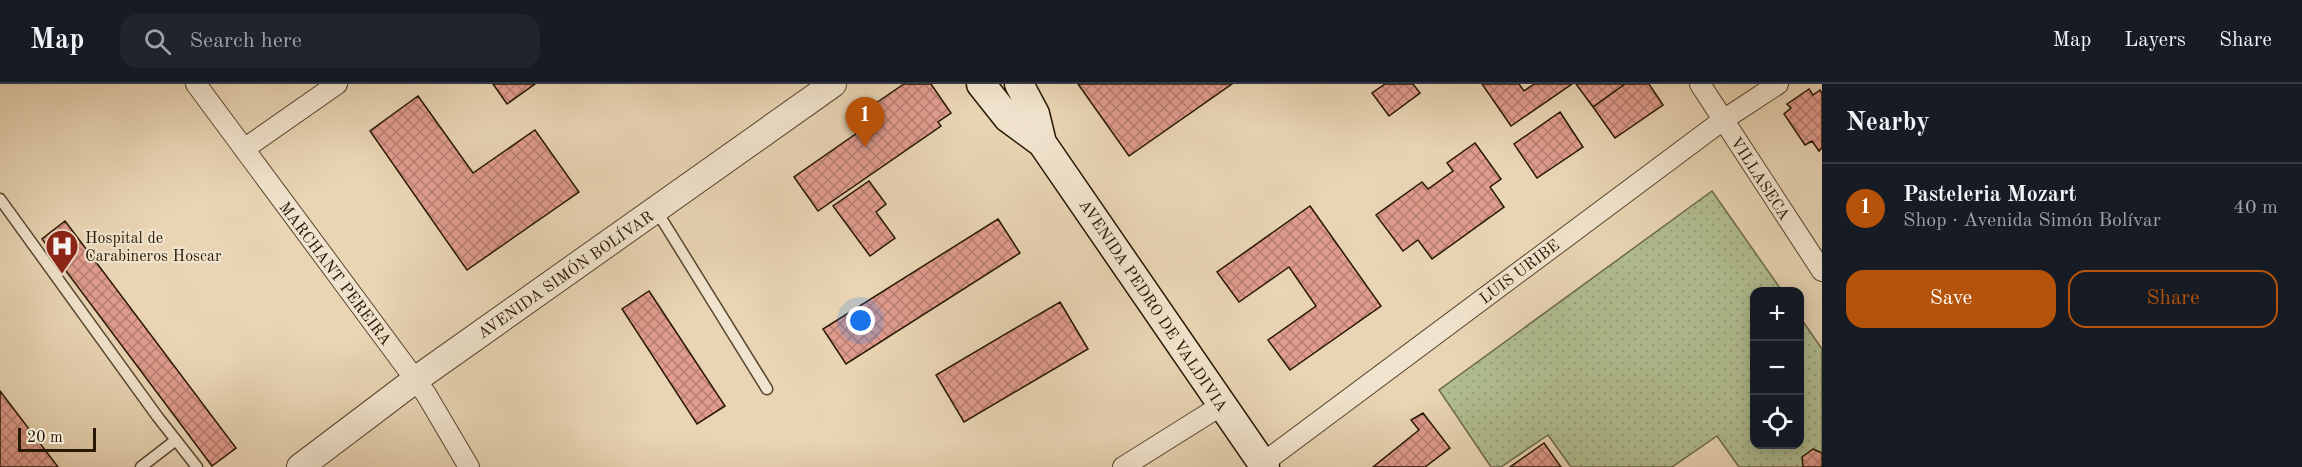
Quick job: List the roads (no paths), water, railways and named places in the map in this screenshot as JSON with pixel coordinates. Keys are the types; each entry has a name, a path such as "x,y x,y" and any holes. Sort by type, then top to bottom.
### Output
{"main road":[{"name":"AVENIDA PEDRO DE VALDIVIA","path":"981,84 1008,118 1042,143 1264,465"},
{"name":"AVENIDA PEDRO DE VALDIVIA","path":"1019,84 1035,114 1042,143"}],"street":[{"name":"MARCHANT PEREIRA","path":"196,84 435,406 469,467"},
{"path":"244,149 337,84"},
{"name":"AVENIDA SIMÓN BOLÍVAR","path":"300,467 416,380 833,84"},
{"name":"VILLASECA","path":"1700,84 1822,271"},
{"name":"LUIS URIBE","path":"1264,465 1723,120 1779,84"},
{"path":"1123,467 1222,405"}],"lane":[{"path":"0,199 197,467"},
{"path":"656,210 767,388"},
{"path":"141,467 176,440"}],"place":[{"name":"Pasteleria Mozart","path":"865,147"},
{"name":"Hospital de Carabineros Hoscar","path":"62,275"}]}
